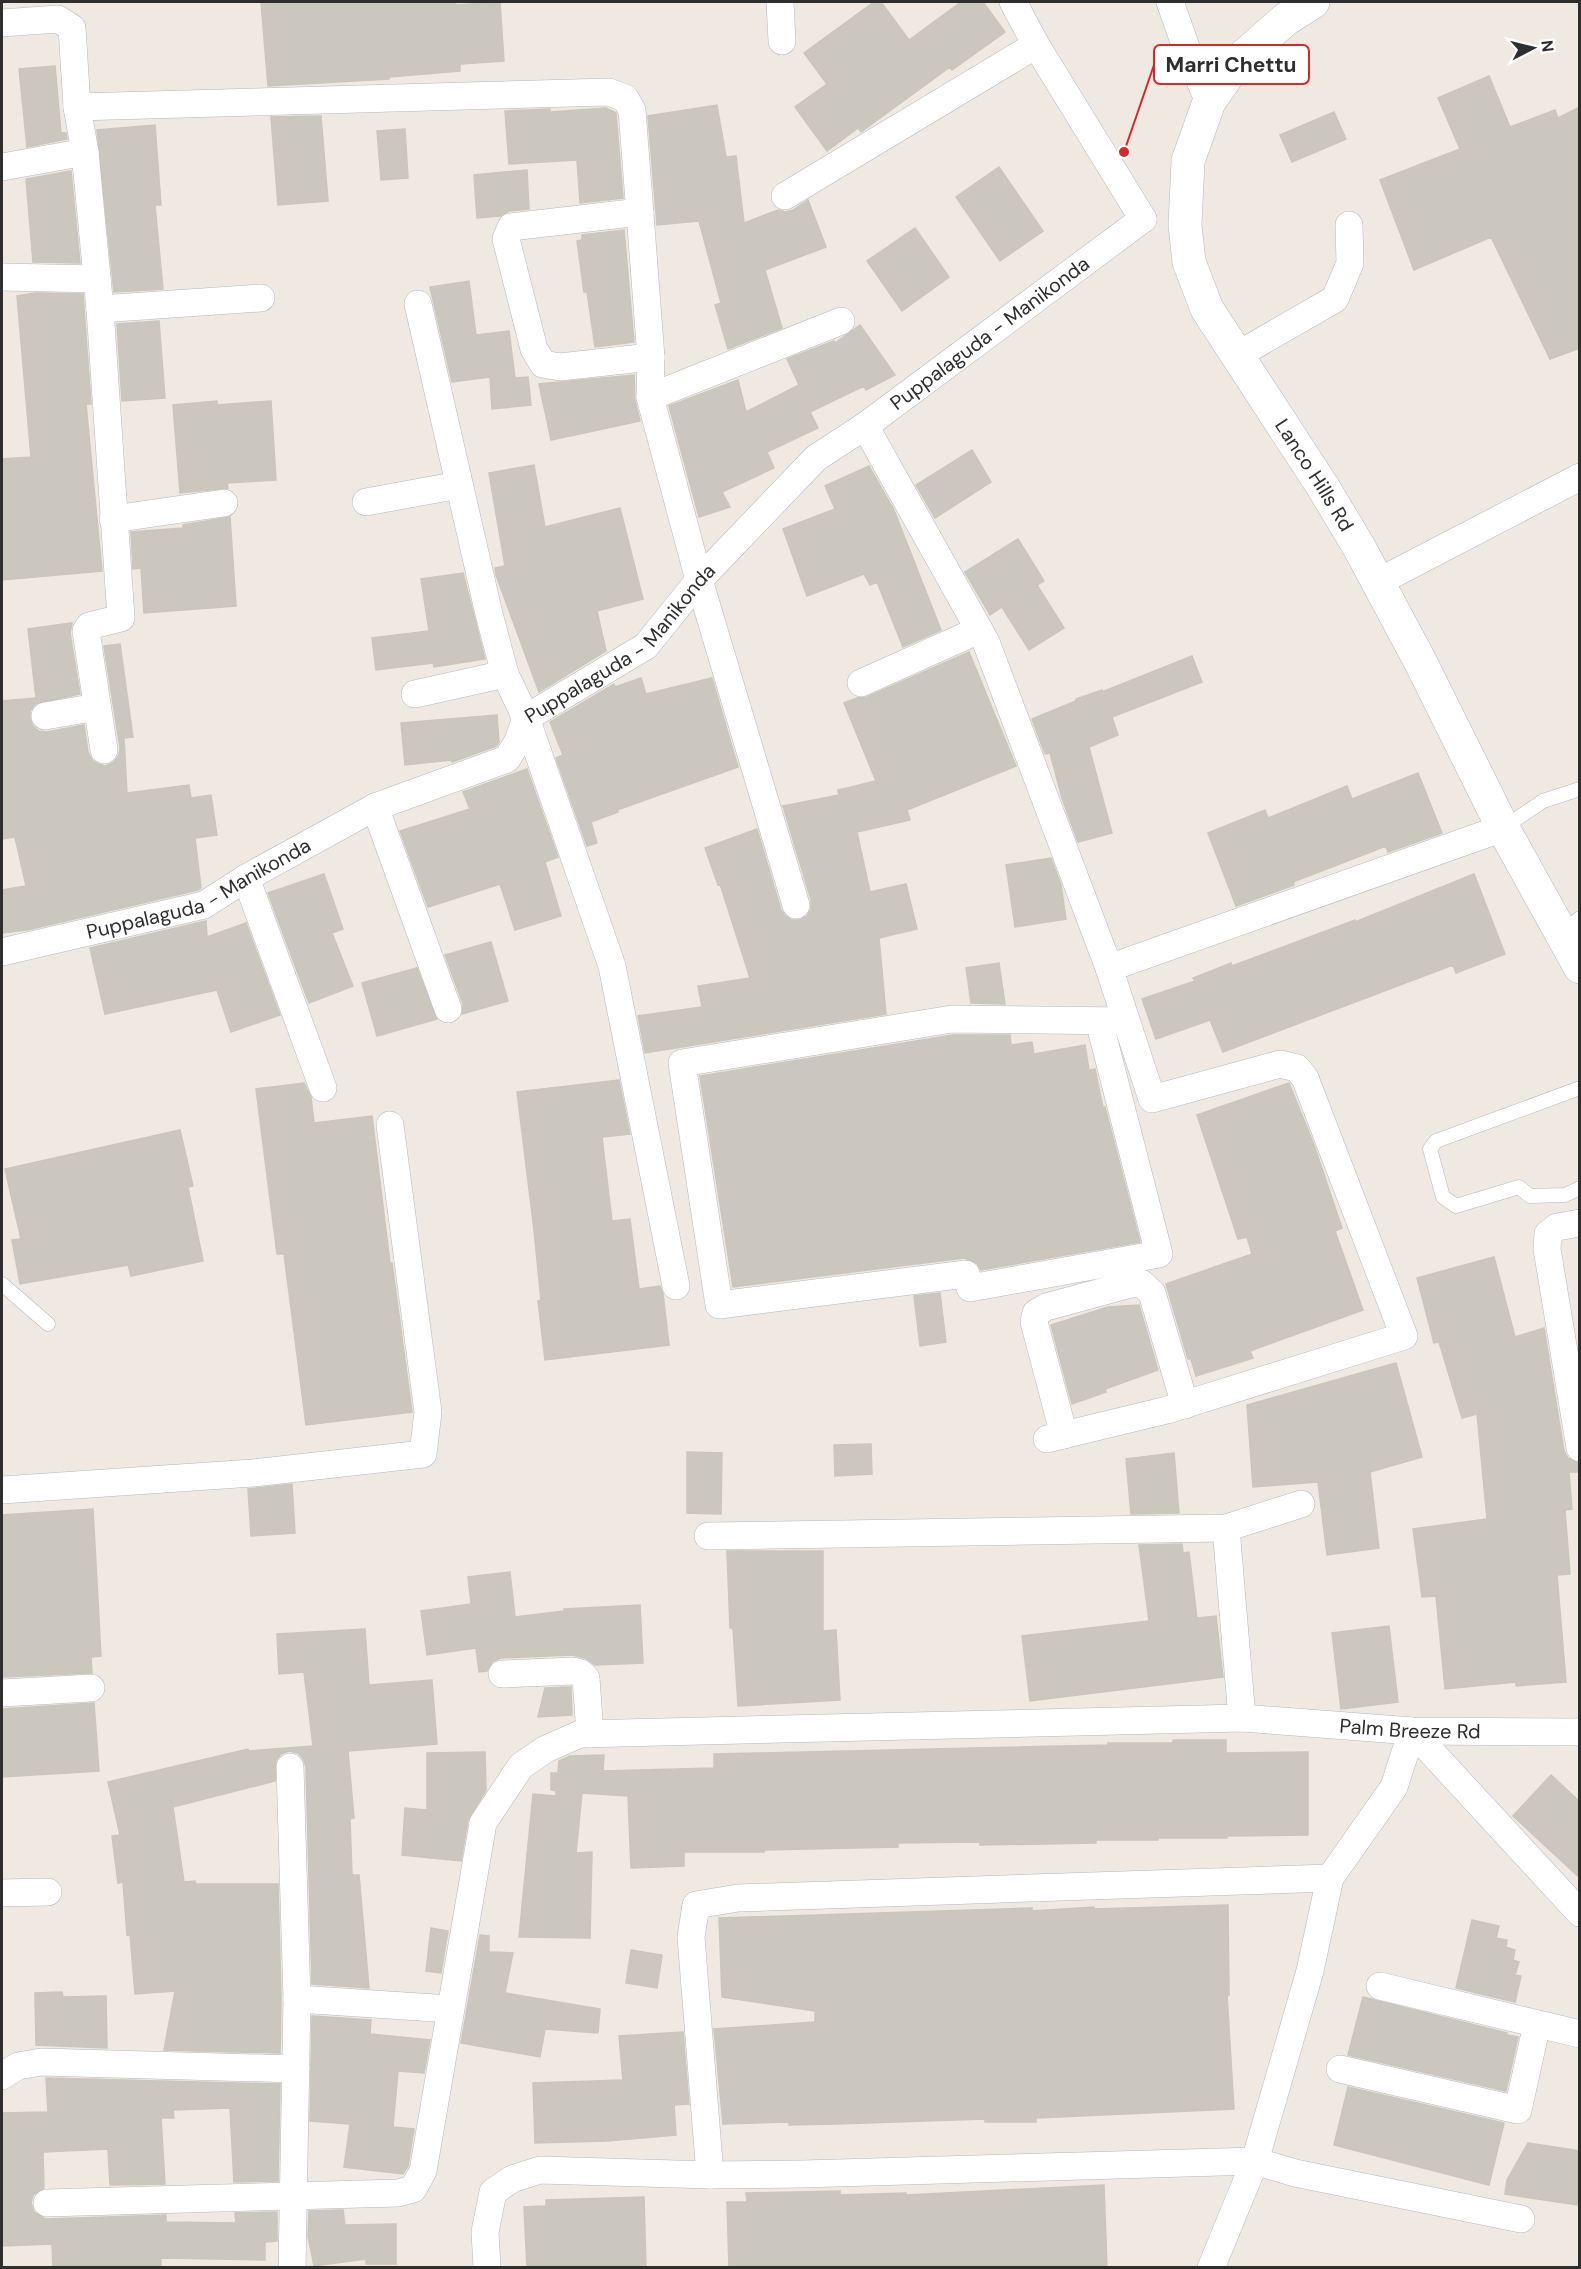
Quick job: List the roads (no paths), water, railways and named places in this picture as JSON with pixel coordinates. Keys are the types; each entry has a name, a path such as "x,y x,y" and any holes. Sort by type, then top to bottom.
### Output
{"street":[{"path":"780,2 782,41"},
{"path":"1013,2 1036,45 1143,219 1185,225"},
{"path":"1170,2 1209,102"},
{"name":"Lanco Hills Rd","path":"1313,2 1286,20 1236,63 1209,102 1188,161 1185,225 1189,262 1207,309 1323,487 1378,582 1503,828 1570,925 1580,967"},
{"path":"2,23 58,19 72,28 77,107 85,152 100,309 121,618 89,626 86,631 104,750"},
{"path":"785,196 1036,45"},
{"path":"77,107 609,92 625,98 632,110 651,357 650,397 699,580 796,905"},
{"path":"2,166 85,152"},
{"path":"640,212 511,227 506,239 534,349 543,364 560,367 651,357"},
{"name":"Puppalaguda - Manikonda","path":"2,952 204,905 246,878 375,807 507,759 518,741 526,718 646,646 699,580 816,458 866,426 1143,219"},
{"path":"1236,356 1335,299 1350,263 1349,225"},
{"path":"2,277 97,279"},
{"path":"100,309 261,298"},
{"path":"418,304 489,614 505,674 526,718 612,966 676,1286"},
{"path":"650,397 841,321"},
{"path":"866,426 986,642 1109,968 1152,1099 1280,1064 1297,1068 1305,1078 1404,1336 1185,1405 1056,1437 1034,1323 1036,1313 1046,1307 1141,1283 1152,1293 1185,1405"},
{"path":"1378,582 1580,477"},
{"path":"366,502 459,485"},
{"path":"113,519 224,503"},
{"path":"861,683 979,630"},
{"path":"415,694 505,674"},
{"path":"45,716 97,707"},
{"path":"375,807 448,1009"},
{"path":"1109,968 1503,828"},
{"path":"246,878 323,1088"},
{"path":"1099,1021 1159,1254 970,1288 966,1274 719,1305 682,1063 952,1018 1126,1021"},
{"path":"2,1490 253,1473 423,1454 428,1412 390,1125"},
{"path":"1580,1223 1557,1227 1548,1234 1547,1249 1580,1448"},
{"path":"708,1536 1226,1528 1302,1504"},
{"path":"1226,1528 1242,1718"},
{"path":"502,1674 573,1671 582,1673 586,1678 590,1734"},
{"path":"2,1693 91,1688"},
{"name":"Palm Breeze Rd","path":"294,2198 398,2193 413,2189 423,2171 483,1823 521,1766 546,1749 580,1734 1242,1718 1412,1731 1580,1731"},
{"path":"1211,2268 1255,2161 1310,1971 1330,1878 1394,1787 1412,1731 1580,1913"},
{"path":"290,1767 297,1999 292,2268"},
{"path":"710,2175 691,1937 696,1905 738,1898 1330,1878"},
{"path":"2,1893 48,1892"},
{"path":"1380,1986 1580,2034"},
{"path":"297,1999 450,2009"},
{"path":"1340,2069 1518,2110 1537,2024"},
{"path":"2,2076 18,2066 41,2062 296,2069"},
{"path":"487,2268 485,2232 493,2192 512,2179 540,2170 710,2175 803,2174 1255,2161 1295,2173 1521,2219"},
{"path":"47,2203 294,2198"}],"lane":[{"path":"1503,828 1543,801 1580,789"},
{"path":"1580,1088 1436,1141 1430,1149 1443,1197 1456,1206 1519,1187 1530,1197 1565,1195 1580,1188"},
{"path":"2,1284 48,1324"}],"place":[{"name":"Marri Chettu","path":"1124,152"}]}
